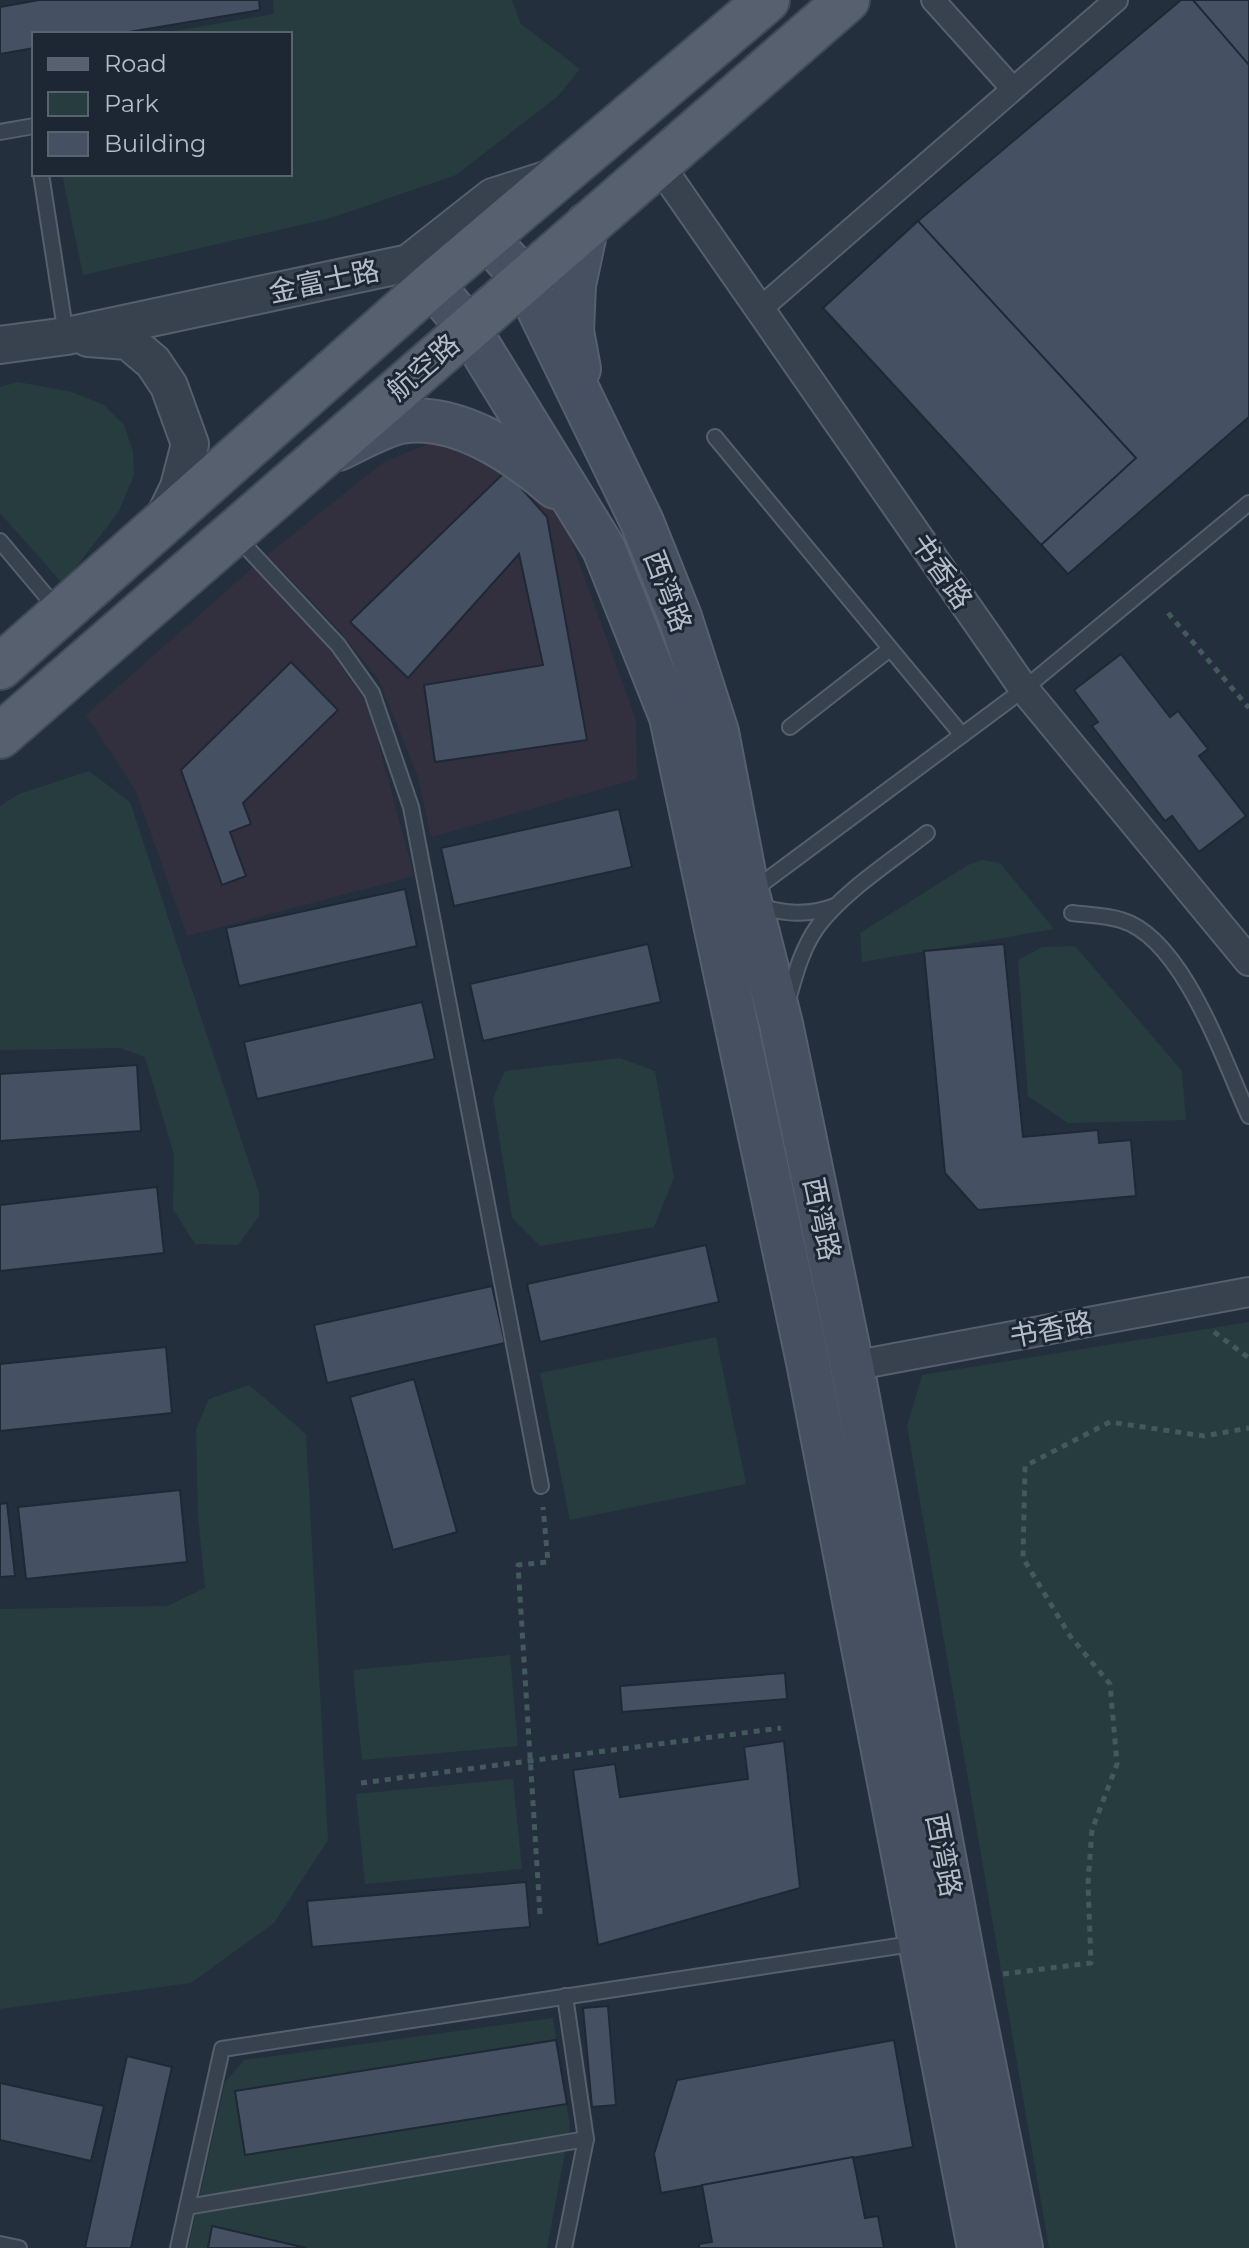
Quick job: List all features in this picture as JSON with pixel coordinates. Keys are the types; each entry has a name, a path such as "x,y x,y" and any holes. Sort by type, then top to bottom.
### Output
{"main road":[{"name":"航空路","path":"0,667 161,524 420,274 486,237 767,0"},
{"name":"航空路","path":"0,736 847,0"},
{"path":"585,405 572,331 574,285 587,224"},
{"name":"西湾路","path":"486,237 524,279 642,522 680,617 717,732 750,900 781,1024 852,1366 967,1979 1021,2248"},
{"name":"西湾路","path":"420,274 468,328 604,549 671,717 808,1362 979,2248"},
{"path":"322,455 399,423 436,421 488,440 527,463 579,508"}],"street":[{"path":"933,0 1013,89"},
{"path":"760,309 1116,0"},
{"name":"书香路","path":"658,163 1024,689 1249,961"},
{"name":"金富士路","path":"67,336 128,341 420,274 493,197 559,176"},
{"name":"金富士路","path":"0,345 420,274"},
{"path":"128,341 153,362 169,386 190,444 179,487 161,524"},
{"name":"书香路","path":"852,1366 1249,1292"}],"lane":[{"path":"0,132 32,126"},
{"path":"41,176 67,336"},
{"path":"715,437 962,735"},
{"path":"835,906 813,914 779,912 750,900 1024,689 1249,503"},
{"path":"233,533 338,645 372,693 411,807 541,1486"},
{"path":"0,541 61,613"},
{"path":"790,727 890,649"},
{"path":"781,1024 799,961 817,927 835,906 927,833"},
{"path":"1072,913 1121,920 1138,928 1163,951 1191,985 1249,1116"},
{"path":"178,2248 222,2049 922,1942"},
{"path":"564,2248 586,2139 565,1996"},
{"path":"187,2207 586,2139"},
{"path":"0,2244 19,2248"}],"path":[{"path":"1168,613 1249,708"},
{"path":"967,1979 1091,1963 1088,1883 1092,1830 1117,1764 1110,1684 1070,1636 1023,1558 1025,1466 1110,1422 1204,1436 1249,1428"},
{"path":"540,1914 518,1565 548,1562 541,1486"},
{"path":"361,1783 781,1728"}],"shaded area":[{"path":"435,441 461,443 551,502 564,521 636,720 637,779 431,837 418,777 379,680 339,630 267,555 384,462"},
{"path":"256,565 322,639 368,705 414,876 187,936 136,791 86,715"}],"green space":[{"path":"273,0 512,0 521,24 580,69 557,97 456,175 331,218 83,275 62,176 292,176 292,32 169,32 274,14"},
{"path":"18,382 72,392 104,405 124,425 133,452 134,475 119,511 63,584 0,513 0,387"},
{"path":"89,771 130,802 259,1193 259,1216 238,1245 195,1244 173,1209 174,1155 145,1057 120,1048 0,1050 0,806 19,794"},
{"path":"982,860 1000,863 1054,929 862,962 860,933 968,865"},
{"path":"1075,946 1182,1071 1186,1120 1068,1123 1028,1096 1018,960 1042,947"},
{"path":"620,1058 655,1071 674,1178 654,1227 540,1246 512,1218 493,1098 505,1071"},
{"path":"1249,1322 1249,2248 1049,2248 907,1426 922,1375"},
{"path":"716,1337 746,1484 570,1520 540,1373"},
{"path":"249,1385 306,1434 328,1840 274,1923 191,1983 0,2009 0,1609 167,1606 205,1588 198,1516 196,1429 209,1399"},
{"path":"510,1655 518,1746 362,1760 353,1670"},
{"path":"513,1779 522,1869 365,1884 356,1794"},
{"path":"553,2018 570,2126 547,2248 188,2248 225,2082 244,2060"}],"building":[{"path":"39,0 259,0 260,10 129,32 32,32 32,48 0,54 0,7"},
{"path":"1181,0 1249,0 1249,417 1068,574 823,308 918,221"},
{"path":"1193,0 1249,0 1249,65"},
{"path":"918,221 1136,458 1041,545 823,308"},
{"path":"506,471 547,517 587,740 435,762 424,685 543,665 519,554 408,678 350,622"},
{"path":"1121,654 1170,717 1178,711 1208,749 1199,756 1246,816 1199,852 1172,816 1165,821 1092,726 1098,722 1074,690"},
{"path":"291,662 338,710 243,803 251,824 230,832 246,876 222,885 181,770"},
{"path":"619,809 632,867 454,906 441,848"},
{"path":"405,889 417,946 239,986 226,928"},
{"path":"648,944 661,1002 483,1041 470,984"},
{"path":"1004,944 1023,1137 1098,1130 1099,1143 1131,1140 1136,1196 978,1210 945,1173 924,951"},
{"path":"422,1002 435,1059 257,1099 244,1042"},
{"path":"137,1065 141,1131 0,1141 0,1074"},
{"path":"157,1187 164,1253 0,1271 0,1205"},
{"path":"706,1245 719,1302 540,1342 527,1284"},
{"path":"492,1286 505,1343 327,1383 314,1325"},
{"path":"166,1347 172,1413 0,1431 0,1364"},
{"path":"414,1379 457,1532 393,1550 350,1397"},
{"path":"180,1490 187,1562 26,1579 18,1507"},
{"path":"7,1503 15,1576 0,1577 0,1504"},
{"path":"785,1673 787,1699 622,1712 620,1686"},
{"path":"784,1741 800,1888 598,1945 573,1770 615,1764 620,1797 748,1779 744,1747"},
{"path":"526,1882 530,1927 312,1947 307,1901"},
{"path":"608,2006 616,2105 592,2107 583,2008"},
{"path":"556,2040 567,2104 245,2155 235,2091"},
{"path":"894,2040 913,2147 661,2193 654,2154 677,2080"},
{"path":"127,2056 172,2067 131,2248 85,2248"},
{"path":"0,2083 104,2106 91,2161 0,2140"},
{"path":"853,2157 865,2218 878,2216 884,2248 699,2248 699,2244 712,2242 702,2185"},
{"path":"212,2226 306,2248 208,2248"}]}
